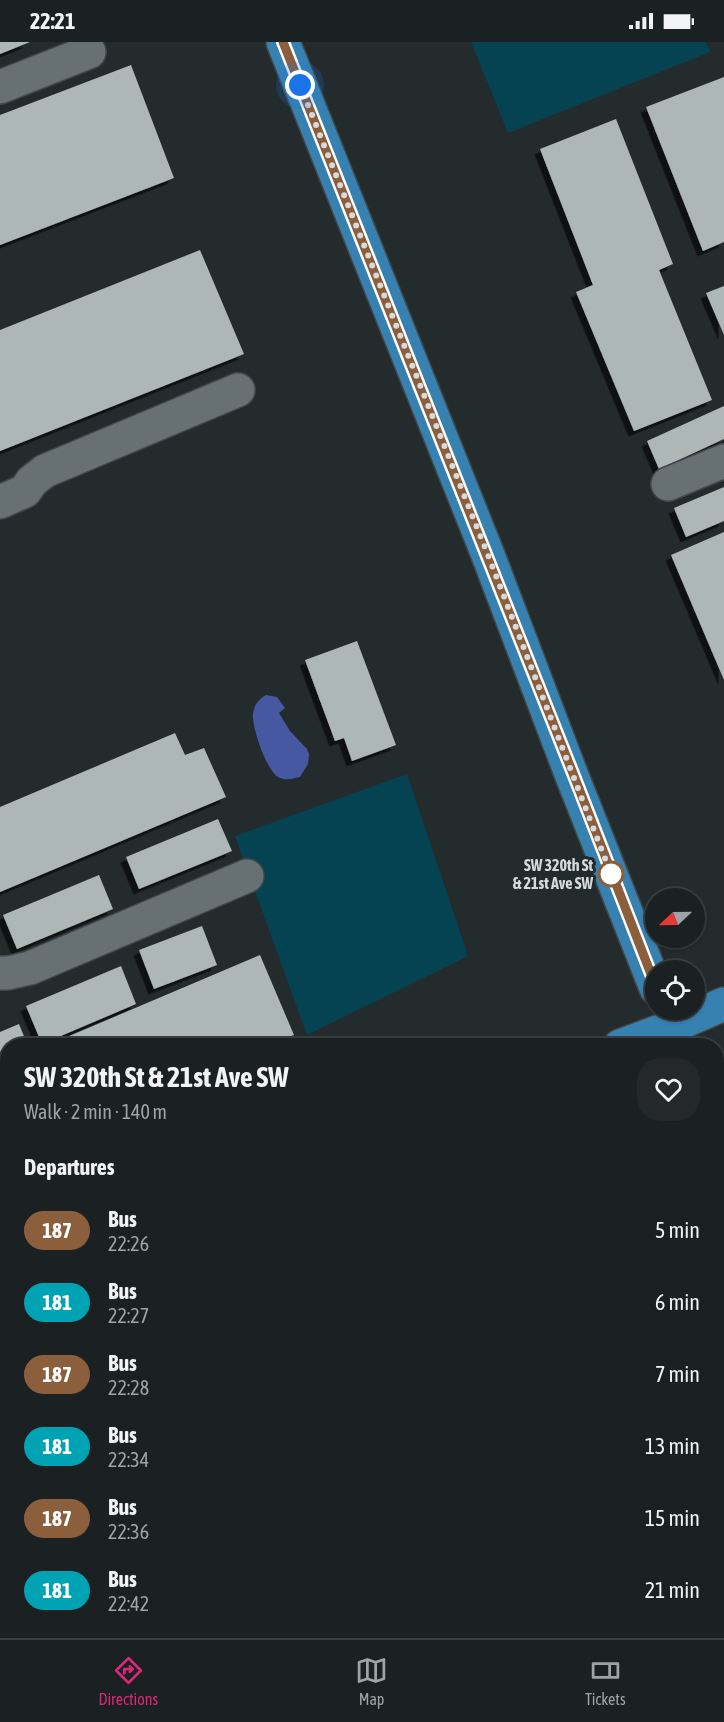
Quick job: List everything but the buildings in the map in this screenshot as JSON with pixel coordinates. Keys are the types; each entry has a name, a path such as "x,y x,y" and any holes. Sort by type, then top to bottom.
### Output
{"main road":[{"path":"283,42 488,555 645,960"},
{"path":"641,1038 724,1004"}],"street":[{"path":"0,87 89,52"},
{"path":"0,502 25,491 32,481 45,471 238,390"},
{"path":"668,484 724,461"},
{"path":"0,973 30,968 247,876"}],"shaded area":[{"path":"471,42 706,42 710,52 508,133"},
{"path":"407,774 468,956 307,1035 235,836"}],"water":[{"path":"266,695 277,697 285,708 279,713 290,731 307,749 308,764 300,777 286,779 278,777 261,750 253,711 260,699"}],"bus line":[{"name":"187","path":"283,42 488,555 645,960"}],"place":[{"name":"SW 320th St & 21st Ave SW","path":"611,874"}],"route":[{"path":"300,85 488,555 611,874"}]}
